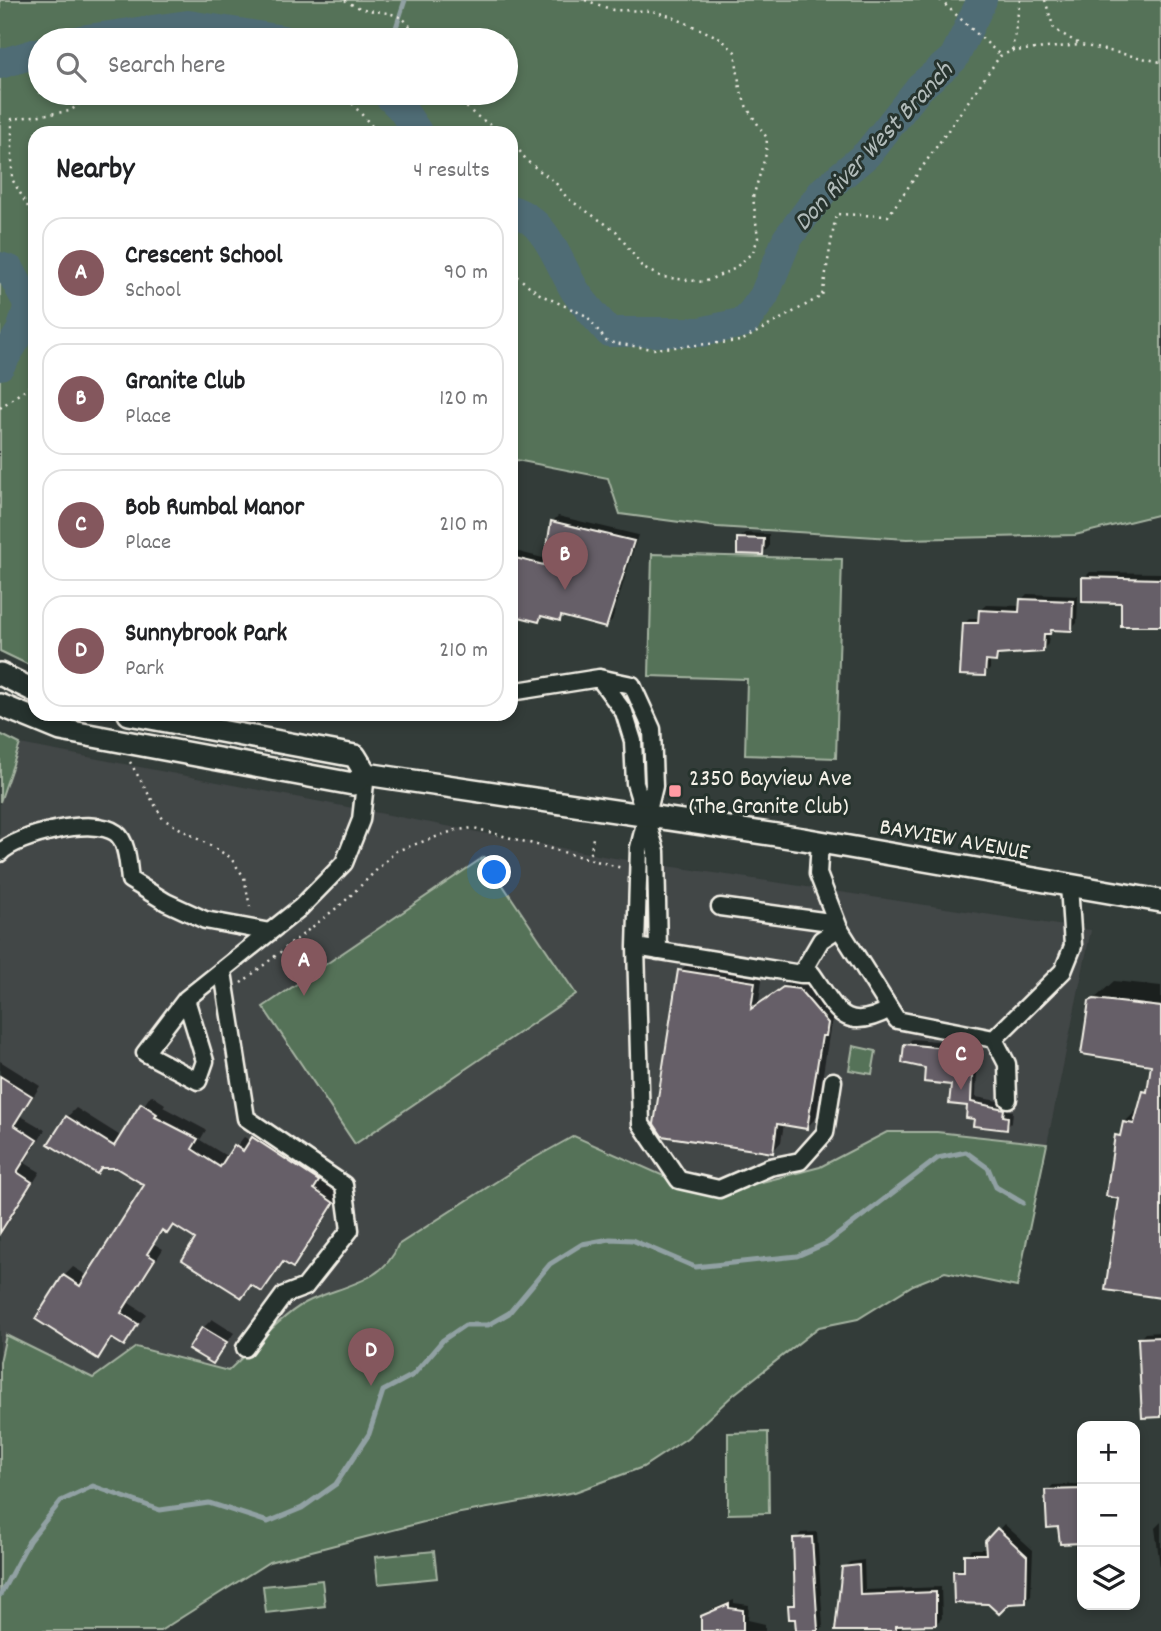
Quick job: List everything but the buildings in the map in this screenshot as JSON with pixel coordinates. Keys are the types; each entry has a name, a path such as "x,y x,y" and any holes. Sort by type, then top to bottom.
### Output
{"main road":[{"path":"1,675 28,688"},
{"name":"BAYVIEW AVENUE","path":"0,705 28,716"},
{"name":"BAYVIEW AVENUE","path":"39,721 61,730 353,784 366,774 820,842 1161,901"},
{"path":"167,721 355,756 366,774"}],"lane":[{"path":"518,691 599,678 632,685 652,729 654,786 639,848 636,947 641,1124 679,1180 719,1189 770,1167 800,1161 825,1133 833,1081"},
{"path":"599,678 624,712 633,741 635,783 656,850 657,951"},
{"path":"186,999 205,1061 198,1081 145,1053 186,999 223,972 300,907 344,863 361,820 366,774"},
{"path":"0,853 21,839 68,827 104,828 116,833 124,844 130,880 166,902 205,920 270,932"},
{"path":"820,842 818,874 838,925 897,1020 994,1039"},
{"path":"994,1039 1063,971 1073,946 1069,885"},
{"path":"720,907 838,925"},
{"path":"801,974 821,940 838,925"},
{"path":"636,947 812,974 839,1013 849,1017 868,1021 890,1009"},
{"path":"223,972 246,1118 344,1185 350,1230 305,1287 284,1295 245,1348"},
{"path":"994,1039 1007,1064 1008,1099"}],"path":[{"path":"345,0 355,8 392,13 403,18 412,28"},
{"path":"518,148 528,162 555,182 567,198 616,231 643,268 662,277 704,282 734,269 753,252 758,238 753,197 766,154 767,138 747,108 740,89 735,52 720,38 670,16 652,11 613,10 585,0"},
{"path":"940,0 1000,56"},
{"path":"1012,51 1020,0"},
{"path":"1045,0 1054,29 1081,45"},
{"path":"518,277 541,295 587,316 607,342 653,349 741,341 822,296 836,214 888,216 1000,56 1012,51 1081,45 1161,62"},
{"path":"28,207 12,180 12,119 70,111 78,105"},
{"path":"354,105 372,126"},
{"path":"464,105 492,126"},
{"path":"0,408 28,387"},
{"path":"130,761 163,819 230,858 244,877 251,899 251,928"},
{"path":"226,995 344,902 396,851 456,830 474,828 639,872"},
{"path":"584,858 591,852 593,837"}],"shaded area":[{"path":"20,744 608,857 1091,930 1047,1144 937,1132 887,1132 820,1167 758,1183 686,1186 574,1136 360,1283 304,1303 228,1371 136,1347 93,1378 7,1335 0,1362 0,802"}],"green space":[{"path":"0,0 1161,0 1161,514 1075,535 907,539 717,527 620,514 608,478 518,460 518,126 28,126 28,665 0,651"},
{"path":"652,554 842,559 836,758 745,755 747,679 649,676"},
{"path":"0,734 20,744 0,802"},
{"path":"484,857 576,994 355,1144 263,1007"},
{"path":"853,1046 876,1051 872,1074 849,1070"},
{"path":"887,1132 937,1132 1047,1144 1017,1287 945,1272 913,1285 858,1319 819,1327 733,1395 687,1438 643,1467 575,1492 455,1514 269,1562 160,1631 0,1631 0,1362 6,1335 93,1378 136,1347 228,1371 296,1309 318,1297 371,1276 391,1258 398,1245 522,1165 574,1136 686,1186 758,1183 820,1167"},
{"path":"768,1432 769,1513 728,1514 728,1433"},
{"path":"434,1551 437,1578 378,1584 375,1557"},
{"path":"322,1580 325,1606 266,1613 263,1586"}],"waterway":[{"path":"396,28 405,0"},
{"name":"Don River West Branch","path":"518,213 542,232 578,295 609,332 701,332 745,322 764,296 787,239 823,191 867,154 920,87 954,58 982,0"},
{"name":"Don River West Branch","path":"166,28 188,25 207,28"},
{"name":"Don River West Branch","path":"0,64 28,56"},
{"name":"Don River West Branch","path":"398,105 413,126"},
{"name":"Don River West Branch","path":"0,267 10,270 28,303"},
{"name":"Don River West Branch","path":"0,365 21,331 28,308"},
{"path":"0,1595 29,1541 61,1501 93,1486 160,1510 209,1503 268,1522 302,1508 336,1484 369,1434 383,1391 413,1375 443,1340 465,1325 488,1325 509,1313 550,1264 582,1244 610,1239 632,1240 695,1267 797,1256 827,1243 938,1158 966,1152 988,1168 996,1187 1023,1203"}],"place":[{"name":"Granite Club","path":"565,590"},
{"name":"2350 Bayview Ave (The Granite Club)","path":"675,791"},
{"name":"Crescent School","path":"304,996"},
{"name":"Bob Rumbal Manor","path":"961,1090"},
{"name":"Sunnybrook Park","path":"371,1386"}]}
